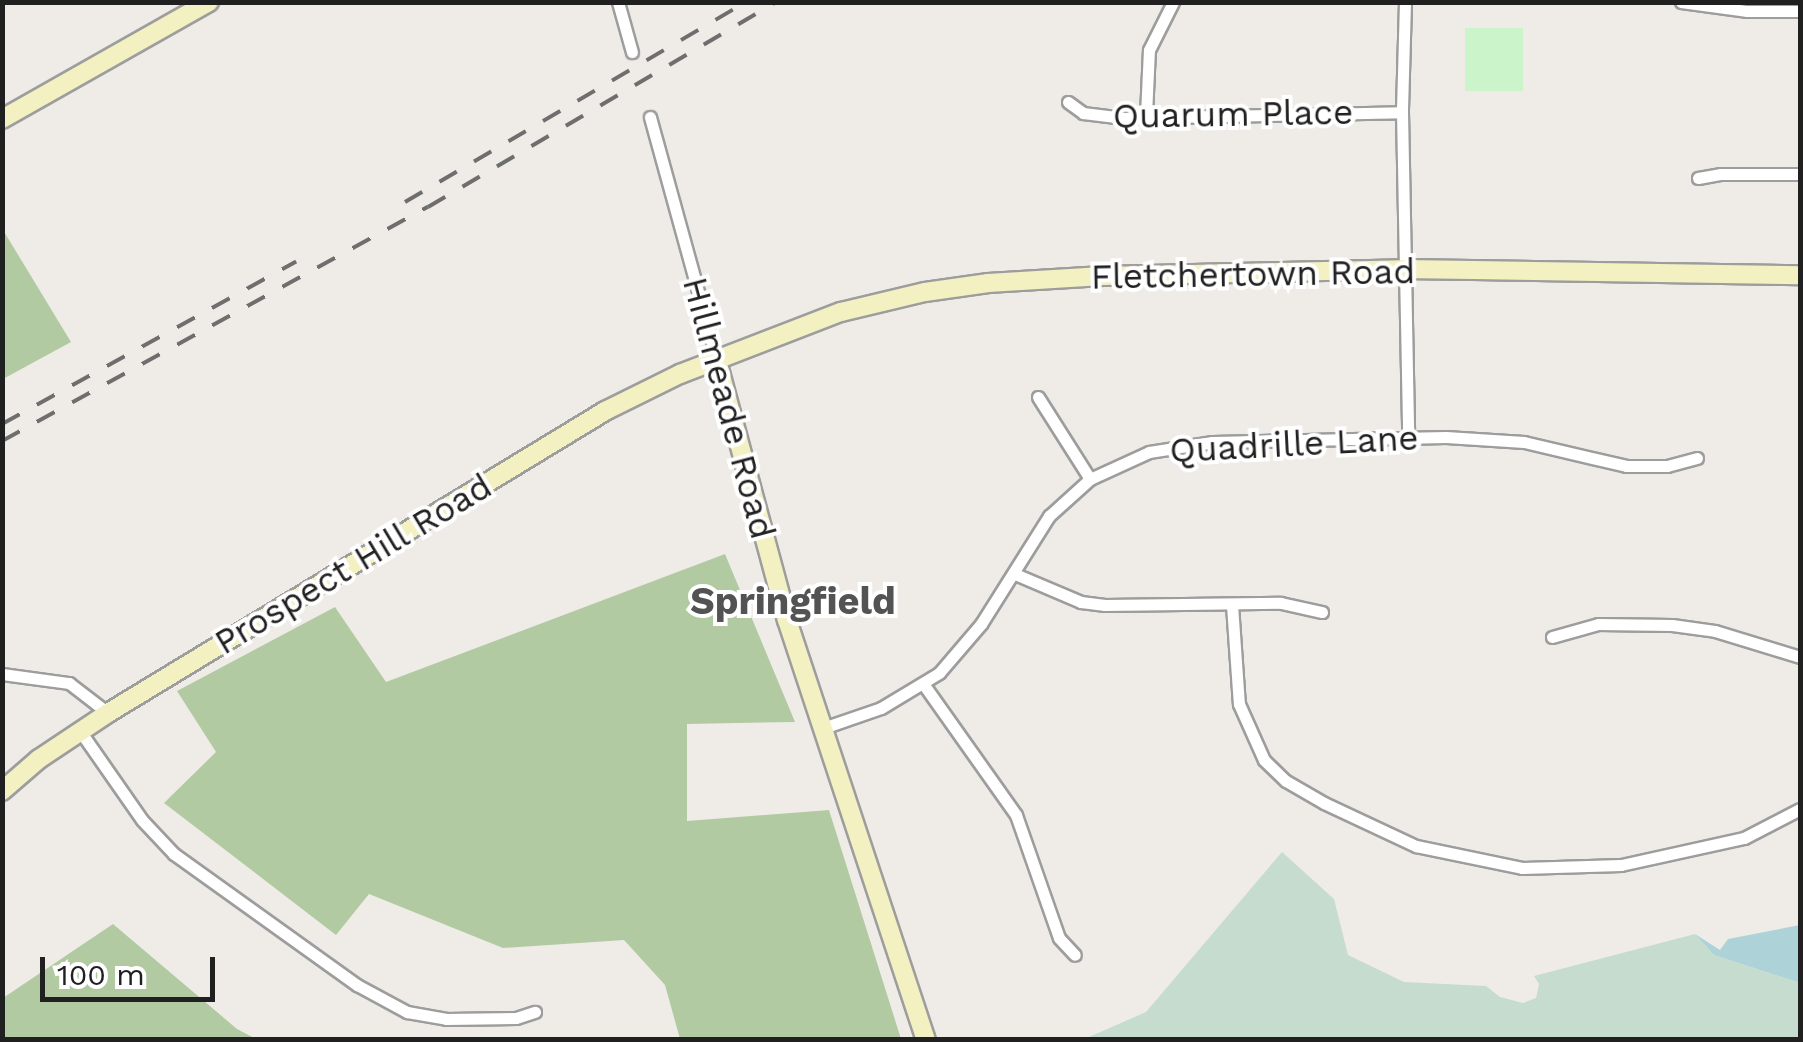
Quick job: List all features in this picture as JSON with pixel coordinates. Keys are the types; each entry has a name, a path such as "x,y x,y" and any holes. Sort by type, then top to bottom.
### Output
{"street":[{"path":"2,119 209,2"},
{"path":"618,2 632,52"},
{"path":"1146,115 1149,50 1173,2"},
{"path":"1405,2 1403,269 1408,438"},
{"path":"1681,2 1747,11 1800,11"},
{"name":"Quarum Place","path":"1068,102 1097,116 1402,112"},
{"name":"Hillmeade Road","path":"650,117 774,575 926,1040"},
{"path":"1698,178 1800,174"},
{"name":"Fletchertown Road","path":"717,361 840,312 972,285 1103,276 1403,269 1800,274"},
{"name":"Prospect Hill Road","path":"2,791 108,713 606,411 717,361"},
{"path":"1038,397 1090,480"},
{"name":"Quadrille Lane","path":"823,728 881,708 924,684 956,658 1015,574 1037,532 1090,480 1131,458 1186,445 1408,438 1524,442 1626,466 1667,466 1697,458"},
{"path":"1015,574 1081,602 1142,607 1281,603 1322,612"},
{"path":"1232,605 1239,704 1264,760 1286,781 1324,803 1416,846 1522,868 1621,865 1674,857 1764,832 1800,810"},
{"path":"1552,637 1598,624 1672,625 1715,631 1800,658"},
{"path":"2,674 69,683 108,713"},
{"path":"924,684 1016,814 1059,938 1075,955"},
{"path":"80,731 142,820 174,854 357,985 407,1012 446,1019 501,1020 535,1012"}],"green space":[{"path":"1465,28 1523,28 1523,91 1465,91"},
{"path":"3,230 71,342 2,379"},
{"path":"725,554 795,722 687,724 687,821 829,810 901,1039 680,1039 665,985 624,940 503,948 369,894 336,935 164,803 216,752 177,691 335,607 386,682"},
{"path":"1282,852 1334,899 1348,955 1404,982 1486,986 1500,997 1523,1003 1536,998 1539,984 1534,976 1695,934 1714,955 1800,983 1800,1039 1082,1040 1146,1012"},
{"path":"113,924 237,1029 256,1039 3,1039 3,998"}],"water":[{"path":"1800,925 1800,983 1714,955 1695,934 1720,950 1728,939"}],"railway":[{"path":"405,202 746,2"},
{"path":"2,441 428,207 776,2"},
{"path":"2,424 296,262"}],"district":[{"name":"Springfield","path":"793,602"}]}
